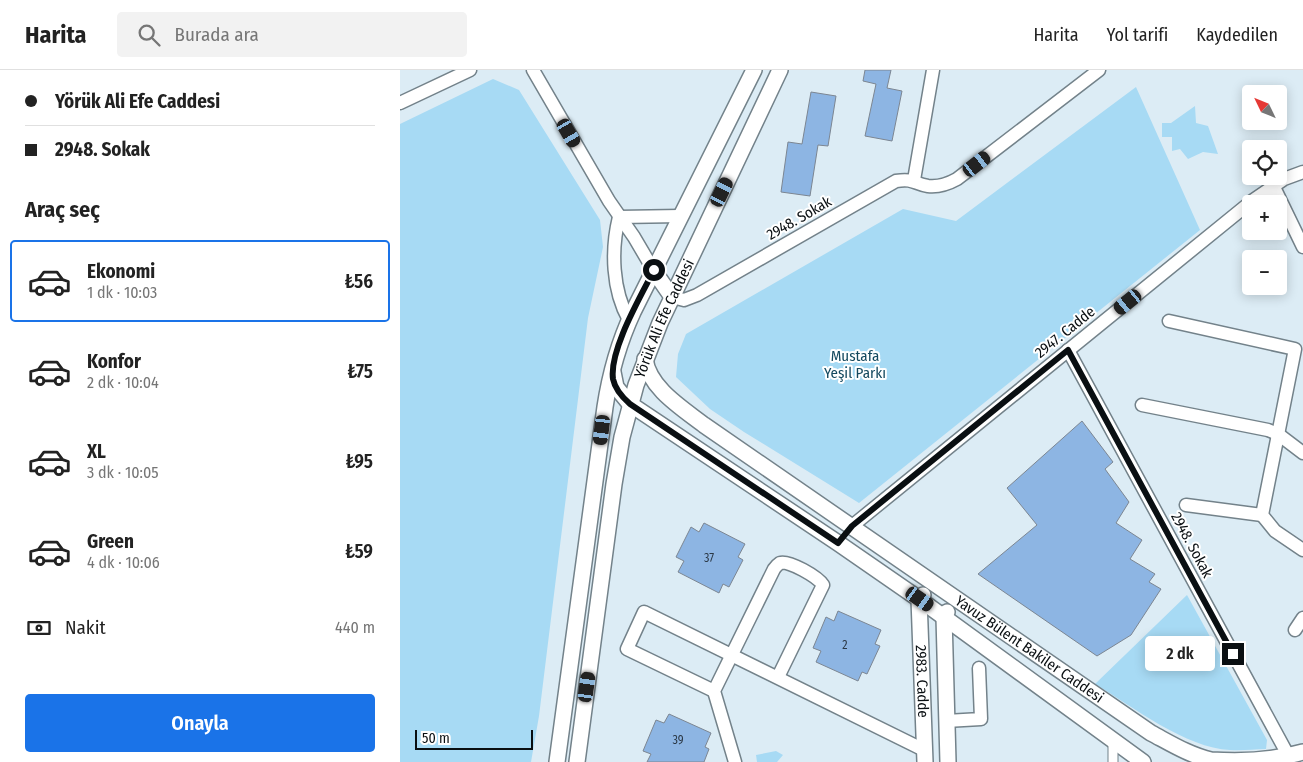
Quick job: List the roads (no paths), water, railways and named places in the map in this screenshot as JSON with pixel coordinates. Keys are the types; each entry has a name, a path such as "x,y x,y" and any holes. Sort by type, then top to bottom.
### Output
{"street":[{"path":"400,103 470,70"},
{"path":"533,70 608,201 634,237 672,297"},
{"name":"Yörük Ali Efe Caddesi","path":"557,762 604,407 613,367 629,320 754,70"},
{"name":"Yörük Ali Efe Caddesi","path":"577,762 618,458 630,404 645,359 672,297 780,70"},
{"path":"914,180 933,70"},
{"name":"2948. Sokak","path":"672,297 684,300 697,296 896,181 914,180 929,186 947,184 962,176 1099,70"},
{"name":"2947. Cadde","path":"852,526 1273,186 1284,179 1303,172"},
{"path":"1273,186 1303,247"},
{"path":"619,217 681,216"},
{"path":"619,217 614,240 615,273 619,296 629,320"},
{"path":"1169,321 1295,349 1262,514"},
{"name":"2948. Sokak","path":"1068,350 1288,756"},
{"name":"Yavuz Bülent Bakiler Caddesi","path":"645,359 647,369 654,379 680,406 718,435 957,598 1128,718 1179,748 1198,756 1223,762 1257,760 1303,752"},
{"name":"Yavuz Bülent Bakiler Caddesi","path":"613,367 615,385 630,404 920,599 1144,762"},
{"path":"1142,405 1268,430 1278,434 1303,453"},
{"path":"1186,504 1262,514 1280,535 1303,550"},
{"path":"838,543 852,526"},
{"path":"734,762 714,691 775,567 782,563 790,564 818,579 823,585 778,677"},
{"path":"920,599 932,581"},
{"path":"944,617 957,598"},
{"name":"2983. Cadde","path":"920,599 924,756"},
{"path":"714,691 626,649 644,612 778,677 924,756"},
{"name":"2983. Cadde","path":"944,617 948,762"},
{"path":"1295,630 1303,618"},
{"path":"946,721 981,719 979,668"},
{"path":"1113,741 1113,762"}],"park label":[{"name":"Mustafa Yeşil Parkı","path":"855,364"}]}
